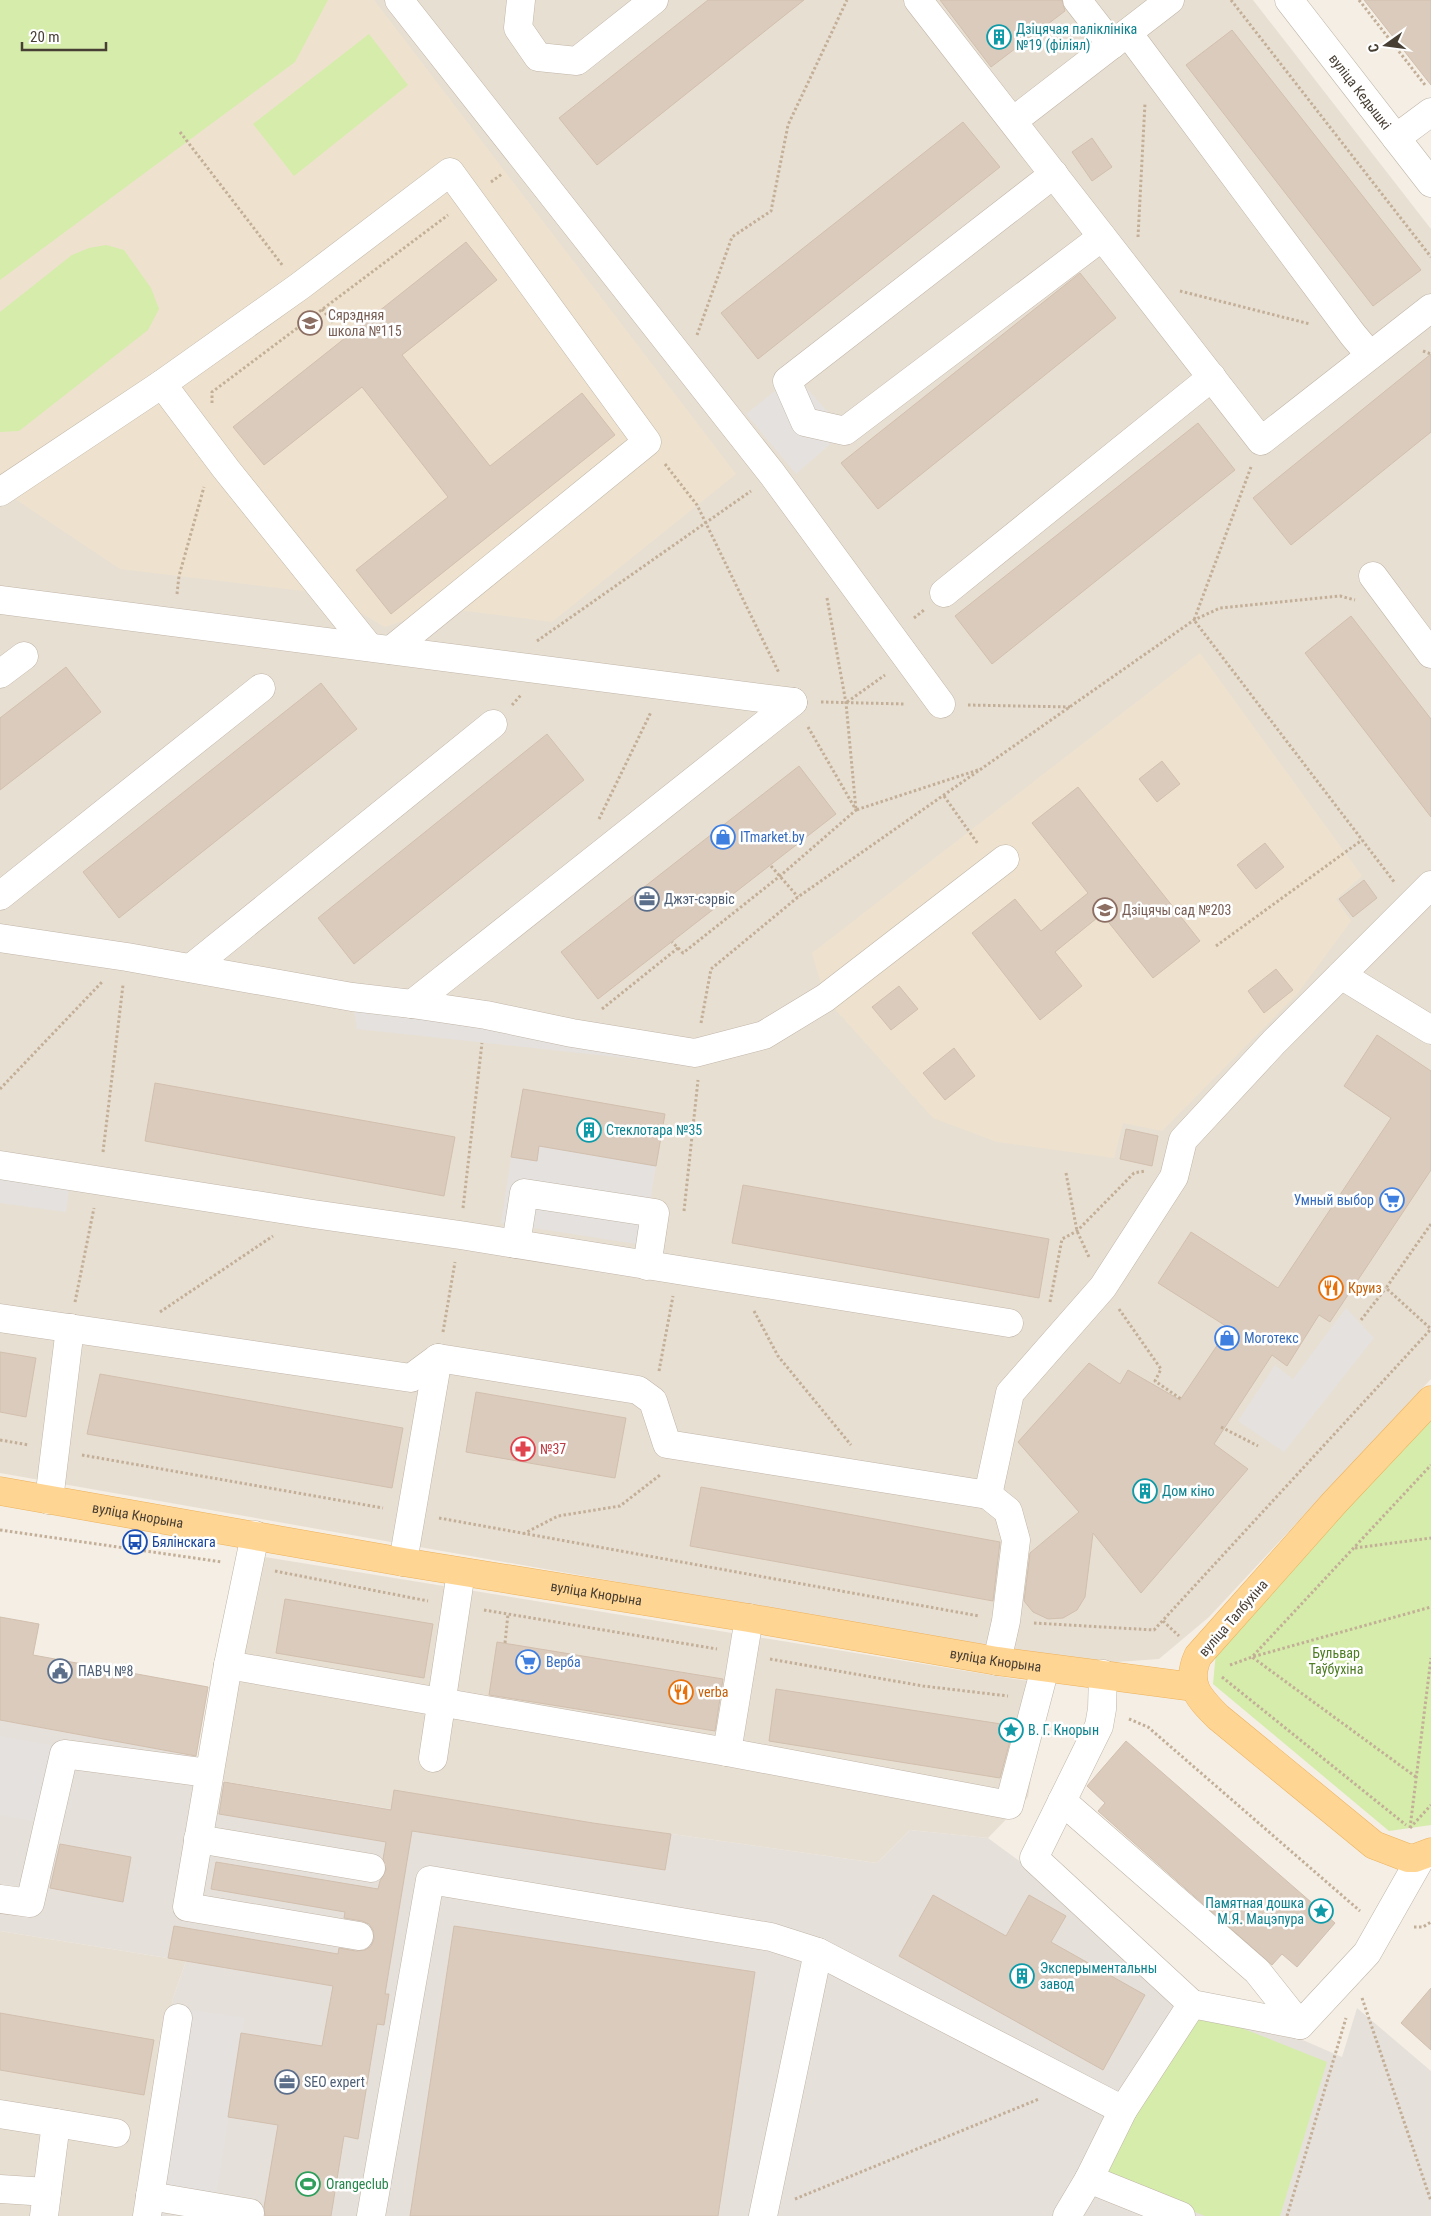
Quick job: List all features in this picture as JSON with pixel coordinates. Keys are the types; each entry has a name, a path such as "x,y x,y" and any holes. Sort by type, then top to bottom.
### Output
{"main road":[{"name":"вуліца Талбухіна","path":"1194,1687 1194,1664 1198,1656 1335,1502 1431,1400"},
{"name":"вуліца Кнорына","path":"0,1491 403,1562 749,1618 997,1661 1194,1687"},
{"path":"1194,1687 1202,1701 1218,1717 1374,1845 1408,1858 1427,1854"}],"street":[{"path":"399,0 773,475 941,704"},
{"path":"521,0 518,28 538,57 577,61 654,0"},
{"path":"918,0 1261,441 1431,308"},
{"path":"1077,0 1120,39 1147,59 1353,335 1379,349"},
{"path":"1013,121 1170,0"},
{"name":"вуліца Кедышкі","path":"1289,0 1431,183"},
{"path":"1396,138 1431,112"},
{"path":"0,492 162,384 300,286 450,172 647,442 380,649"},
{"path":"1054,174 787,381 805,422 845,431 1102,237"},
{"path":"944,593 1212,378"},
{"path":"162,384 221,462 380,649"},
{"path":"1373,576 1431,654"},
{"path":"0,600 793,702"},
{"path":"0,674 24,656"},
{"path":"0,896 261,688"},
{"path":"412,1004 793,702"},
{"path":"191,968 493,724"},
{"path":"0,938 127,957 352,997 486,1016 572,1033 696,1053 764,1035 825,998 999,863"},
{"path":"988,1494 1010,1393 1103,1287 1174,1177 1183,1140 1274,1042 1431,885"},
{"path":"1341,975 1431,1030"},
{"path":"0,1165 460,1235 1008,1322"},
{"path":"516,1244 524,1192 655,1213 647,1266"},
{"path":"0,1318 411,1378 438,1358 638,1390 653,1401 667,1444 988,1494 1008,1511 1016,1540 1006,1621 997,1661"},
{"path":"49,1500 70,1328"},
{"path":"403,1562 438,1358"},
{"path":"255,1535 208,1773 187,1907 359,1936"},
{"path":"433,1758 443,1704 462,1572"},
{"path":"727,1752 749,1618"},
{"path":"228,1666 727,1752 1009,1805 1045,1668"},
{"path":"1104,1674 1102,1709 1098,1726 1034,1858 1192,2004 1300,2025"},
{"path":"0,1899 30,1903 64,1754 208,1773"},
{"path":"1062,1801 1257,1971 1300,2025"},
{"path":"198,1839 371,1868"},
{"path":"1300,2025 1368,1953 1427,1854"},
{"path":"371,2216 430,1880 771,1937 818,1952 1123,2110"},
{"path":"764,2214 818,1952"},
{"path":"1067,2216 1089,2180 1123,2110 1192,2004"},
{"path":"178,2018 148,2206 250,2213"},
{"path":"0,2114 116,2133"},
{"path":"0,2189 45,2204 56,2123"},
{"path":"1089,2180 1181,2216"}],"path":[{"path":"687,366 732,237 771,211 788,125 847,0"},
{"path":"1231,0 1431,257"},
{"path":"1359,0 1425,86"},
{"path":"1147,59 1136,280 1353,335"},
{"path":"180,132 284,268"},
{"path":"212,409 212,392 470,199 522,157"},
{"path":"322,309 334,324"},
{"path":"1379,349 1431,354"},
{"path":"1194,620 1261,441"},
{"path":"647,442 698,505 793,702 856,810"},
{"path":"174,622 179,576 207,474 221,462"},
{"path":"504,664 773,475"},
{"path":"892,636 944,593"},
{"path":"684,1213 700,1066 696,1053 711,969 798,897 1194,620 1220,608 1340,596 1358,601"},
{"path":"826,598 846,702 856,810"},
{"path":"1194,620 1412,905"},
{"path":"846,702 909,658"},
{"path":"598,819 664,685"},
{"path":"672,942 683,953 780,876 856,810 983,768"},
{"path":"944,796 999,863"},
{"path":"1216,946 1362,840"},
{"path":"771,866 798,897"},
{"path":"572,1033 678,948"},
{"path":"0,1089 127,957"},
{"path":"70,1328 99,1181 127,957"},
{"path":"438,1358 460,1235 486,1016"},
{"path":"1048,1307 1052,1299 1062,1239 1077,1232 1066,1173"},
{"path":"1361,1320 1431,1224"},
{"path":"157,1314 275,1235"},
{"path":"653,1401 678,1271"},
{"path":"737,1280 778,1356 876,1477"},
{"path":"1103,1287 1161,1370 1155,1381 1181,1399"},
{"path":"1386,1288 1431,1329"},
{"path":"1221,1427 1258,1446"},
{"path":"0,1440 522,1534 558,1516 620,1506 660,1475"},
{"path":"1252,1656 1431,1465"},
{"path":"1355,1548 1431,1538"},
{"path":"1222,1668 1252,1656 1431,1607"},
{"path":"505,1643 508,1614"},
{"path":"1163,1621 1178,1636"},
{"path":"1252,1656 1416,1777"},
{"path":"1410,1828 1431,1658"},
{"path":"1222,1676 1410,1828"},
{"path":"1410,1828 1431,1805"},
{"path":"1415,1931 1423,1927"},
{"path":"1368,1953 1357,1982 1431,2201"},
{"path":"1287,2216 1347,2017"},
{"path":"764,2214 1073,2085"}],"shaded area":[{"path":"0,0 1253,0 1431,229 1431,1379 1209,1617 1159,1659 1102,1663 976,1645 0,1473"},
{"name":"Сярэдняя школа №115","path":"0,0 374,0 736,474 552,622 443,608 385,627 328,594 120,569 0,489"},
{"path":"795,375 845,431 796,474 746,414"},
{"name":"Дзіцячы сад №203","path":"1200,653 1362,876 1336,899 1351,921 1298,993 1162,1131 1123,1123 1114,1158 997,1142 933,1118 825,998 812,953"},
{"path":"352,997 695,1053 700,1066 357,1029"},
{"path":"539,1146 656,1166 643,1245 501,1223 511,1157 536,1161"},
{"path":"0,1173 70,1183 66,1212 0,1203"},
{"path":"1346,1308 1374,1338 1284,1452 1238,1421 1275,1365 1293,1379"},
{"path":"253,1555 1046,1684 1028,1797 988,1838 910,1830 877,1863 566,1819 395,1790 391,1809 216,1780"},
{"path":"0,1720 196,1756 194,1777 391,1809 394,1790 566,1819 877,1863 910,1830 988,1838 1206,1998 1342,2057 1357,2008 1431,2071 1431,2216 136,2216 173,1998 186,1961 0,1931"},
{"path":"0,1736 65,1748 51,1824 0,1815"},
{"path":"0,1931 186,1961 173,1998 136,2216 0,2216"},
{"path":"184,2009 244,2018 214,2206 150,2196"}],"green space":[{"path":"0,0 328,0 295,62 0,280"},
{"path":"369,34 408,85 294,176 253,124"},
{"path":"106,245 124,250 151,288 159,309 148,330 19,431 0,432 0,312 72,255 89,248"},
{"name":"Бульвар Таўбухіна","path":"1431,1416 1431,1825 1389,1831 1213,1684 1216,1652"},
{"path":"1209,2015 1327,2062 1280,2216 1205,2216 1098,2174 1170,2029"}],"building":[{"path":"708,0 804,0 597,165 559,118"},
{"name":"Дзіцячая паліклініка №19 (філіял)","path":"940,0 1062,0 1065,11 991,67"},
{"path":"1364,0 1431,0 1431,85"},
{"path":"1232,30 1421,270 1373,306 1186,65"},
{"path":"963,122 1000,167 758,359 721,313"},
{"path":"1092,138 1112,167 1092,181 1072,152"},
{"path":"466,242 497,280 402,355 490,466 582,393 615,435 391,614 356,570 448,497 362,387 264,465 233,427"},
{"path":"1080,273 1116,318 878,509 841,463"},
{"path":"1431,354 1431,432 1291,545 1253,498"},
{"path":"1198,423 1235,470 992,664 955,616"},
{"path":"1351,616 1431,719 1431,817 1305,653"},
{"path":"66,667 101,712 0,790 0,718"},
{"path":"321,683 357,729 119,918 83,872"},
{"path":"547,734 584,780 354,964 318,918"},
{"path":"1162,761 1180,784 1157,802 1139,779"},
{"path":"799,766 836,814 598,999 561,952"},
{"path":"1078,787 1200,941 1153,978 1102,914 1055,952 1082,986 1040,1020 972,933 1015,899 1041,931 1088,893 1032,823"},
{"path":"1265,843 1284,867 1256,889 1237,865"},
{"path":"1364,880 1377,898 1353,917 1339,899"},
{"path":"1276,969 1293,990 1264,1013 1248,991"},
{"path":"899,986 918,1009 891,1030 872,1007"},
{"path":"1377,1035 1431,1071 1431,1170 1330,1322 1319,1315 1287,1366 1272,1355 1214,1444 1248,1469 1141,1593 1093,1533 1085,1597 1077,1610 1063,1618 1048,1619 1033,1612 1024,1601 1030,1553 1079,1512 1018,1442 1089,1363 1120,1384 1128,1370 1180,1400 1229,1328 1158,1283 1191,1232 1278,1288 1391,1118 1344,1086"},
{"path":"954,1048 975,1076 945,1100 923,1073"},
{"path":"155,1083 455,1137 444,1196 145,1141"},
{"name":"Стеклотара №35","path":"523,1089 665,1114 656,1166 539,1146 537,1161 511,1157"},
{"path":"1126,1129 1158,1136 1152,1166 1120,1159"},
{"path":"743,1185 1049,1239 1039,1298 732,1243"},
{"path":"0,1352 36,1358 26,1417 0,1412"},
{"path":"100,1374 403,1428 392,1488 87,1434"},
{"path":"476,1392 626,1418 615,1478 466,1452"},
{"path":"701,1487 1000,1542 993,1601 690,1546"},
{"path":"285,1599 433,1624 424,1678 276,1653"},
{"name":"ПАВЧ №8","path":"0,1617 39,1624 33,1655 208,1687 196,1756 0,1720"},
{"path":"497,1642 723,1679 715,1731 489,1695"},
{"path":"776,1689 1014,1726 1000,1778 769,1741"},
{"path":"1126,1741 1335,1923 1297,1967 1282,1954 1272,1965 1098,1811 1105,1803 1087,1786"},
{"path":"224,1782 391,1810 394,1790 671,1834 665,1870 412,1831 385,1994 389,1994 384,2025 377,2024 358,2139 344,2136 331,2216 265,2216 264,2207 278,2125 228,2117 241,2033 322,2046 333,1986 168,1958 174,1926 338,1954 339,1948 356,1951 365,1950 371,1946 374,1939 373,1930 369,1924 362,1921 344,1918 345,1912 211,1889 216,1862 378,1889 386,1870 383,1859 386,1842 219,1814"},
{"path":"60,1844 131,1857 123,1902 50,1888"},
{"name":"Эксперыментальны завод","path":"933,1895 1006,1936 1029,1895 1066,1916 1051,1942 1145,1995 1103,2070 899,1956"},
{"path":"454,1926 755,1972 718,2216 410,2216"},
{"path":"1431,1988 1431,2050 1401,2023"},
{"path":"0,2013 154,2040 144,2095 0,2070"}],"place":[{"name":"Дзіцячая паліклініка №19 (філіял)","path":"999,37"},
{"name":"Сярэдняя школа №115","path":"310,323"},
{"name":"ITmarket.by","path":"723,837"},
{"name":"Джэт-сэрвіс","path":"647,899"},
{"name":"Дзіцячы сад №203","path":"1105,910"},
{"name":"Стеклотара №35","path":"589,1130"},
{"name":"Умный выбор","path":"1392,1200"},
{"name":"Круиз","path":"1331,1288"},
{"name":"Моготекс","path":"1227,1338"},
{"name":"№37","path":"523,1449"},
{"name":"Дом кіно","path":"1145,1491"},
{"name":"Бялінскага","path":"135,1542"},
{"name":"Верба","path":"528,1662"},
{"name":"ПАВЧ №8","path":"60,1671"},
{"name":"verba","path":"681,1692"},
{"name":"В. Г. Кнорын","path":"1011,1730"},
{"name":"Памятная дошка М.Я. Мацэпура","path":"1321,1911"},
{"name":"Эксперыментальны завод","path":"1022,1976"},
{"name":"SEO expert","path":"287,2082"},
{"name":"Orangeclub","path":"308,2184"}]}
